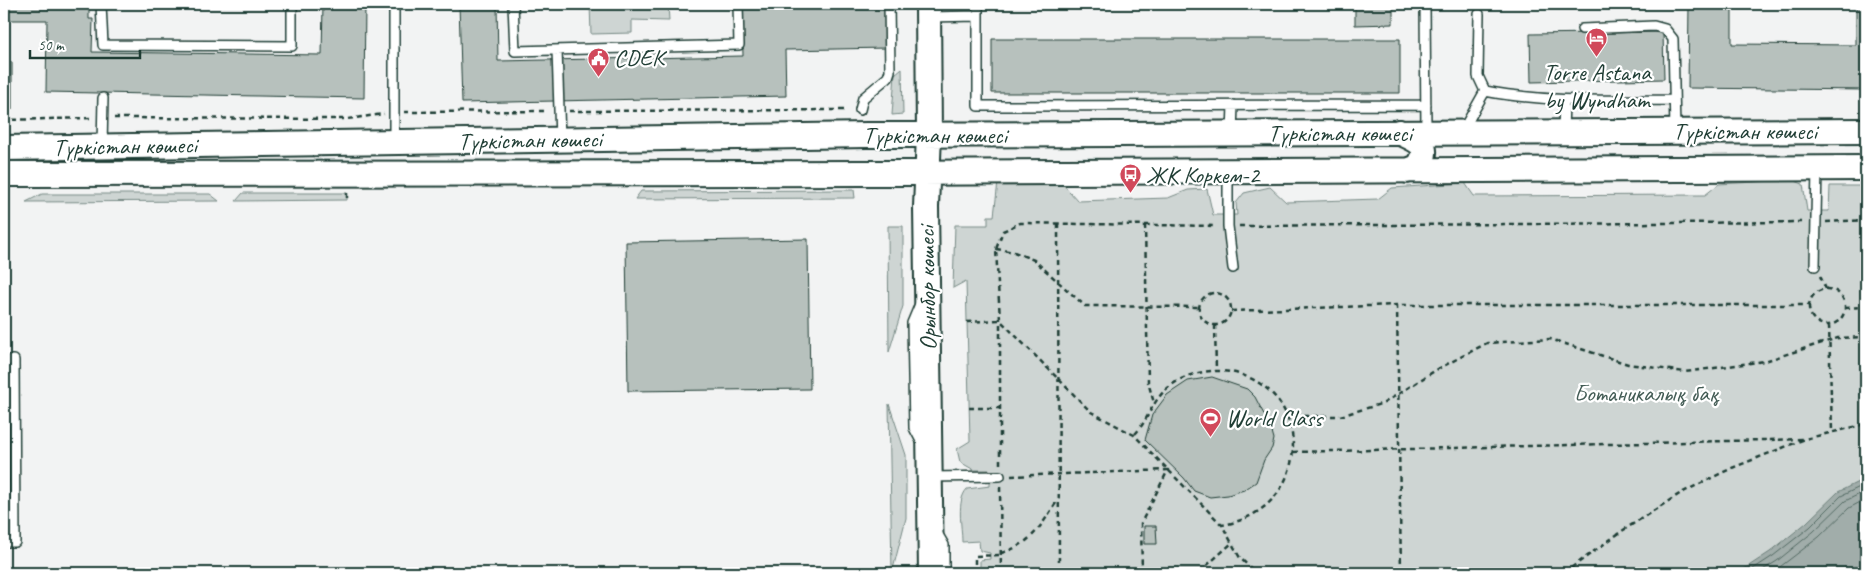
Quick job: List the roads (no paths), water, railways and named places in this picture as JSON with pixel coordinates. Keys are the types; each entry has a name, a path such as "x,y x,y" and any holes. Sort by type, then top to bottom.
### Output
{"main road":[{"name":"Орынбор көшесі","path":"928,10 929,135 926,207 931,573"},
{"name":"Түркістан көшесі","path":"4,148 929,135 1866,131"},
{"path":"1399,132 1417,140 1424,149 1425,157 1418,167 1406,171"},
{"path":"1512,132 1498,139 1494,148 1496,158 1515,170"},
{"name":"Түркістан көшесі","path":"4,174 928,173 1866,168"}],"lane":[{"path":"101,4 103,45 282,46 292,46 292,4"},
{"path":"394,4 394,142"},
{"path":"514,4 515,51 739,46 738,4"},
{"path":"860,110 863,98 888,77 890,71 889,4"},
{"path":"978,4 978,106 1426,105"},
{"path":"1425,4 1426,132"},
{"path":"928,10 978,16"},
{"path":"1479,14 1478,76 1485,91"},
{"path":"1582,29 1654,26 1665,29 1673,38 1675,132"},
{"path":"557,50 560,139"},
{"path":"1485,91 1506,95 1564,100 1674,100"},
{"path":"1462,132 1485,91"},
{"path":"102,146 103,98"},
{"path":"1563,132 1564,100"},
{"path":"1232,133 1233,105"},
{"path":"1815,266 1817,169"},
{"path":"1228,172 1228,226 1233,268"},
{"path":"4,360 14,360 15,542 4,542"},
{"path":"930,468 1000,476"},
{"path":"930,520 944,544 944,573"}],"water":[{"path":"1866,478 1866,573 1738,573 1770,552 1806,523 1838,492"}],"place":[{"name":"Torre Astana by Wyndham","path":"1597,57"},
{"name":"CDEK","path":"598,77"},
{"name":"ЖК Коркем-2","path":"1130,194"},
{"name":"World Class","path":"1210,437"}],"park label":[{"name":"Ботаникалық бақ","path":"1646,393"}]}
